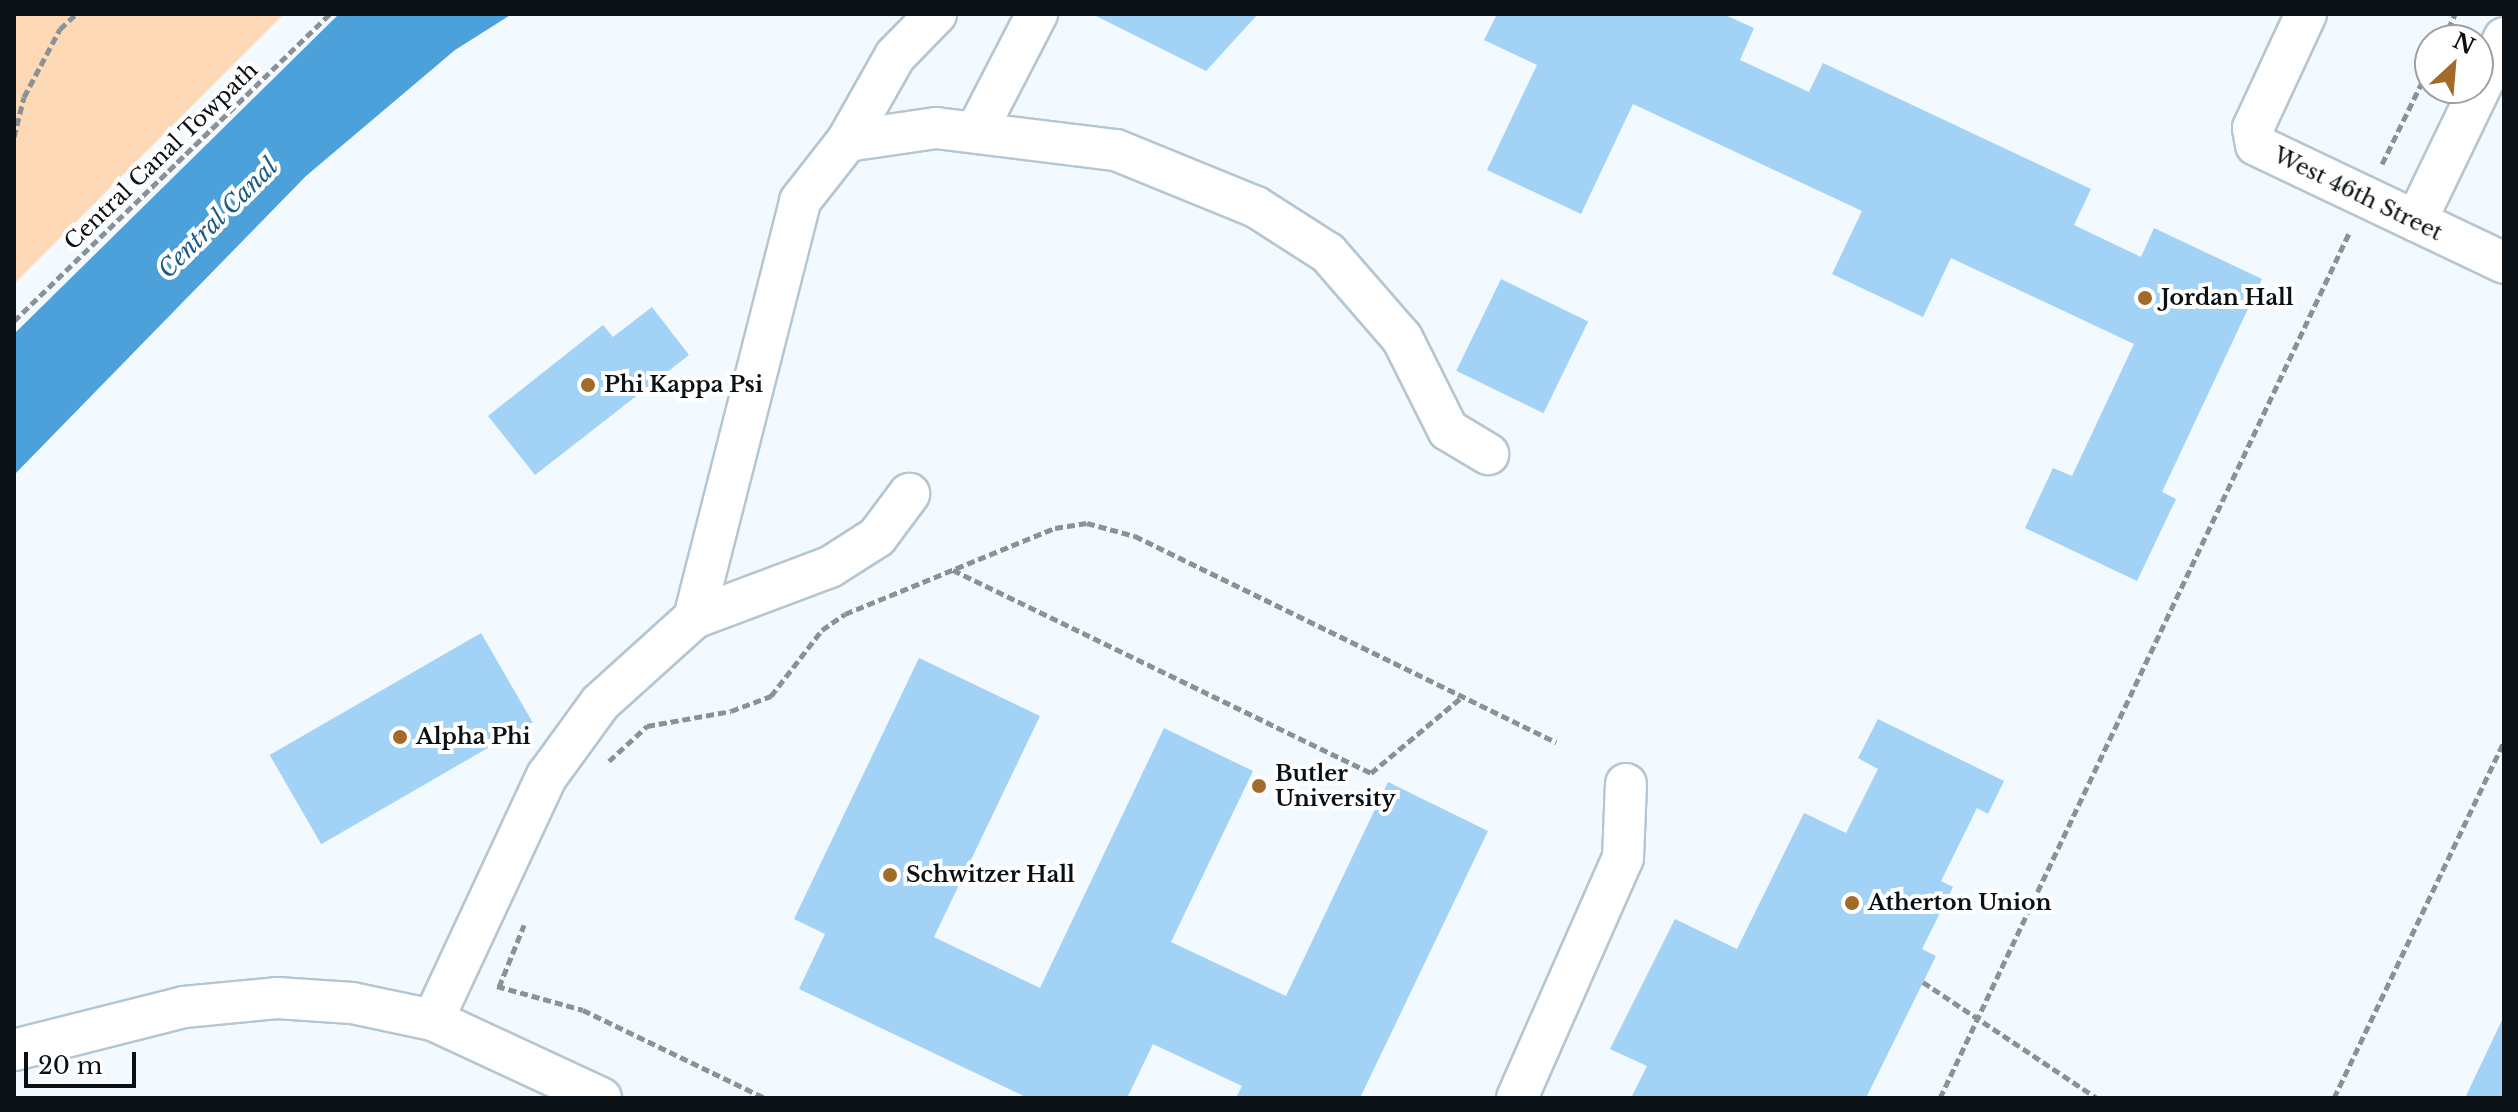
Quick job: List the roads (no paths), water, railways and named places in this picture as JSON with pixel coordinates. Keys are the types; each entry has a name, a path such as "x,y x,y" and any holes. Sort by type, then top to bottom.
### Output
{"street":[{"path":"694,618 800,201 847,141 895,56 936,14"},
{"path":"976,132 1037,14"},
{"name":"West 46th Street","path":"2306,14 2253,140 2504,263"},
{"path":"2416,221 2504,38"},
{"path":"847,141 936,128 1116,150 1256,207 1328,253 1402,338 1448,430 1488,454"},
{"path":"433,1020 547,776 600,703 694,618 830,567 877,537 909,494"},
{"path":"1517,1098 1623,858 1626,784"},
{"path":"14,1050 184,1007 277,998 352,1003 433,1020 601,1098"}],"water":[{"name":"Central Canal","path":"339,14 512,14 455,50 306,176 14,475 14,334"}],"place":[{"name":"Jordan Hall","path":"2145,298"},
{"name":"Phi Kappa Psi","path":"588,385"},
{"name":"Alpha Phi","path":"400,737"},
{"name":"Butler University","path":"1259,786"},
{"name":"Schwitzer Hall","path":"890,875"},
{"name":"Atherton Union","path":"1852,903"}]}
